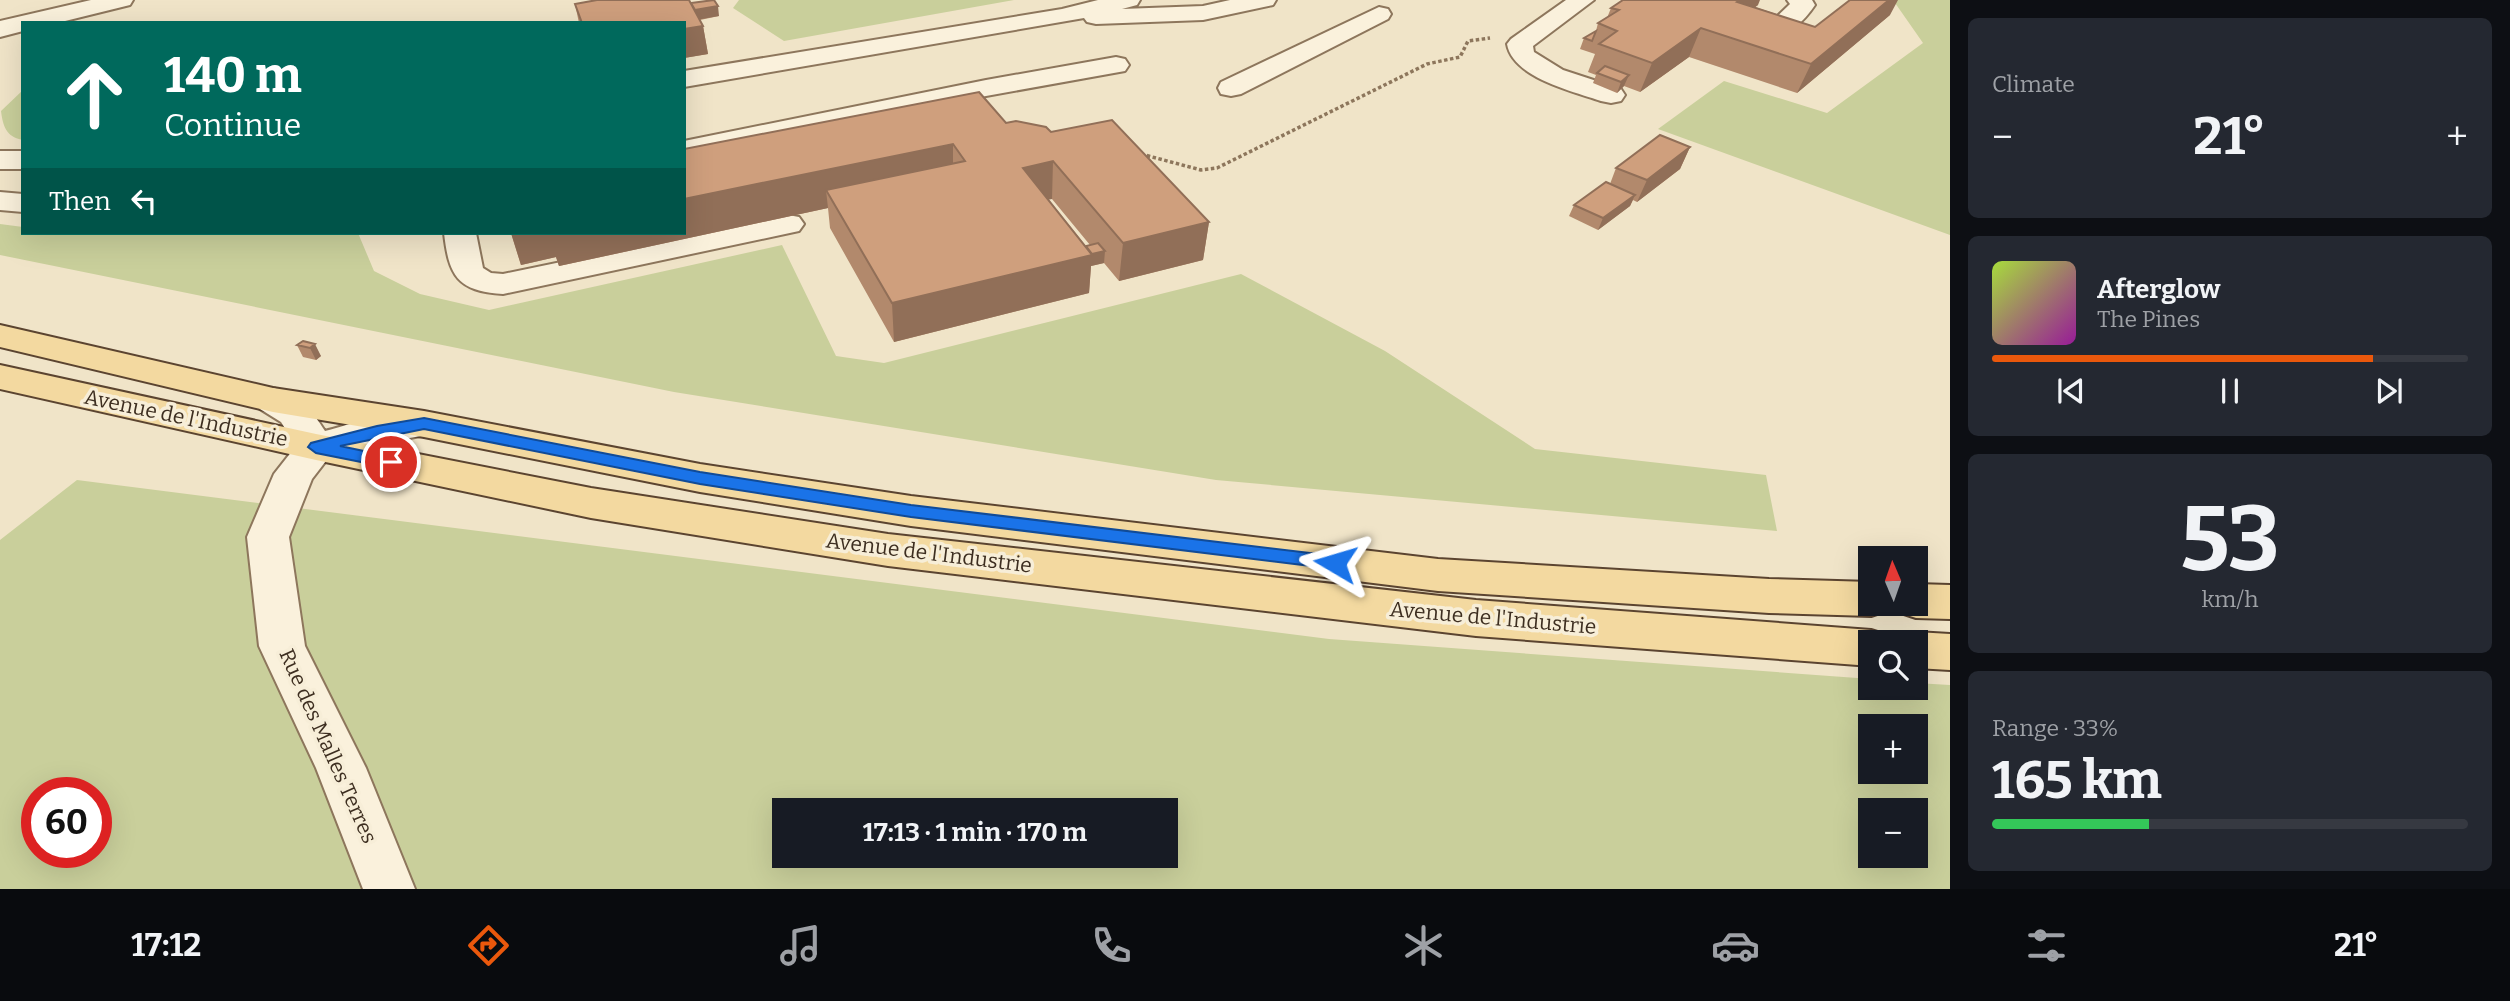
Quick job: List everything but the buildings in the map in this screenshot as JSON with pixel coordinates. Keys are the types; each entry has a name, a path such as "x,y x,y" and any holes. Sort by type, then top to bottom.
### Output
{"main road":[{"name":"Avenue de l'Industrie","path":"0,335 273,400 424,424 700,478 911,511 1438,575 1769,596 1858,599"},
{"name":"Avenue de l'Industrie","path":"0,377 316,447 591,503 888,550 1476,618 1858,647"},
{"path":"1928,601 1950,602"},
{"path":"1928,651 1950,652"}],"street":[{"path":"64,21 123,0"},
{"path":"65,21 123,0"},
{"path":"686,79 763,68 941,34 1062,16 1128,0"},
{"path":"1062,16 1109,18 1203,13 1264,0"},
{"path":"1539,0 1575,4"},
{"path":"1777,29 1803,5 1799,0"},
{"path":"1575,4 1520,44 1522,55 1554,76 1611,95"},
{"path":"1231,88 1369,7"},
{"path":"941,34 974,73"},
{"path":"686,69 732,61 763,68"},
{"path":"686,149 974,73 1116,65"},
{"path":"686,90 740,79 763,68"},
{"path":"686,99 743,86 763,68"},
{"path":"0,201 21,203"},
{"path":"460,235 464,261 470,275 482,284 503,284 788,224"},
{"path":"273,400 294,413 316,447 377,431 424,424"},
{"name":"Rue des Malles Terres","path":"316,447 294,474 268,537 282,646 341,768 389,889"}],"path":[{"path":"1138,153 1201,170 1217,168 1427,64 1460,57 1468,41 1534,34"}],"green space":[{"path":"739,0 1014,0 784,41 733,8"},
{"path":"1893,0 1950,0 1950,235 1658,129 1724,81 1827,113 1923,43"},
{"path":"21,92 21,140 6,130 1,111"},
{"path":"0,224 21,227 21,235 359,235 374,271 420,294 489,310 782,245 836,356 884,363 1241,274 1385,351 1535,449 1766,475 1777,531 1216,480 674,392 0,255"},
{"path":"77,480 1329,639 1858,678 1858,700 1928,700 1928,684 1950,685 1950,889 0,889 0,540"}],"route":[{"path":"391,462 316,447 377,431 424,424 700,478 911,511 1335,563"}]}
